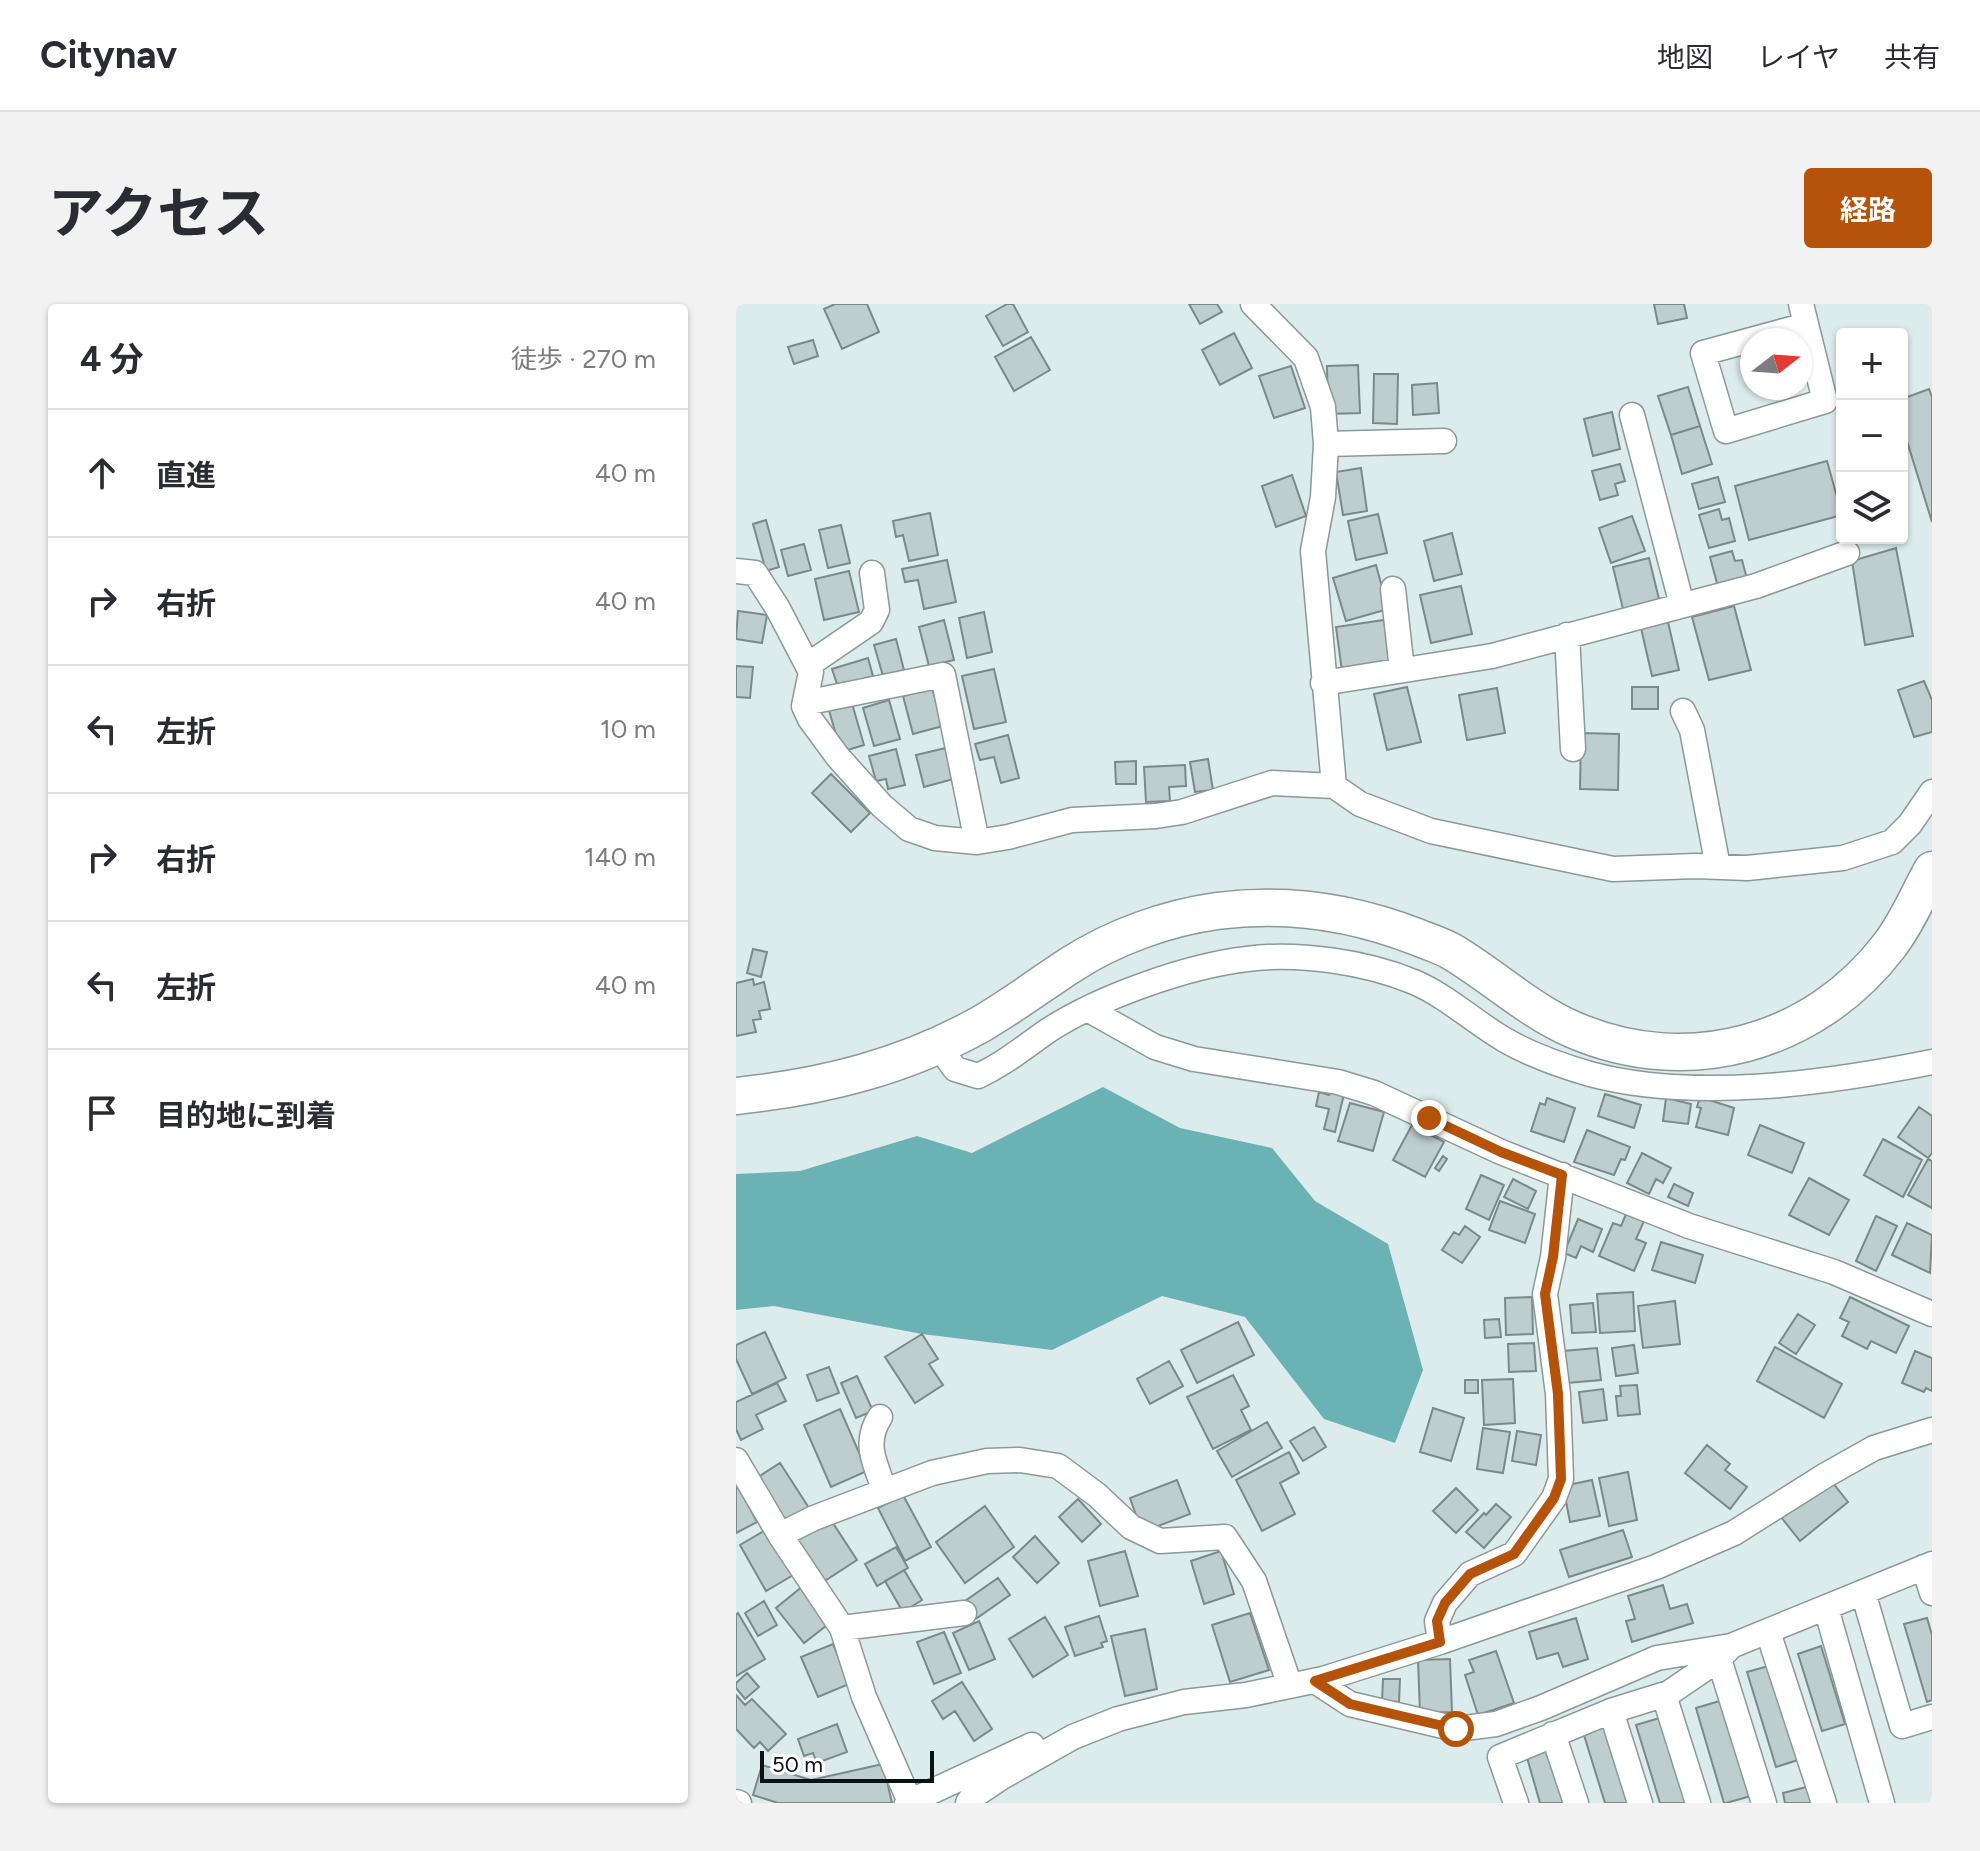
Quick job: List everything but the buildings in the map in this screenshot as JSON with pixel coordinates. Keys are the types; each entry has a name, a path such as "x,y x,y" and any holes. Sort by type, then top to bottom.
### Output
{"street":[{"path":"1253,304 1306,358 1323,407 1326,444 1323,497 1313,551 1334,786"},
{"path":"1804,314 1825,401 1726,431 1703,353 1804,314"},
{"path":"1632,415 1682,605"},
{"path":"1326,444 1444,441"},
{"path":"1323,683 1492,656 1756,586 1847,553"},
{"path":"736,572 755,573 777,607 811,672 805,703 810,719 838,757 882,806 909,829 935,838 977,842 1072,820 1182,812 1272,783 1334,786 1360,804 1431,831 1613,869 1747,868 1843,858 1892,842 1910,824 1932,792"},
{"path":"808,665 871,622 877,610 872,573"},
{"path":"1393,589 1402,670"},
{"path":"1567,635 1573,749"},
{"path":"805,703 943,675 977,842"},
{"path":"1683,711 1692,730 1718,867"},
{"path":"736,1096 839,1081 892,1065 981,1024 1074,963 1134,933 1215,912 1288,908 1368,920 1449,950 1546,1016 1604,1042 1664,1054 1715,1050 1772,1035 1833,1003 1890,946 1930,878"},
{"path":"938,1045 955,1069 978,1076 1006,1063 1051,1029 1151,982 1248,959 1297,956 1362,967 1414,982 1506,1040 1546,1059 1591,1074 1619,1079 1667,1085 1728,1087 1799,1083 1932,1062"},
{"path":"1089,1010 1155,1047 1194,1059 1338,1082 1374,1093 1501,1152 1689,1226 1834,1272 1932,1314"},
{"path":"1440,1642 1437,1621 1445,1603 1470,1574 1514,1554 1554,1498 1561,1479 1558,1394 1545,1294 1553,1257 1562,1175"},
{"path":"880,1417 873,1428 870,1452 885,1491"},
{"path":"968,1803 1002,1777 1073,1737 1118,1719 1184,1702 1315,1681 1440,1642 1695,1551 1734,1533 1874,1448 1932,1430"},
{"path":"736,1460 780,1535 842,1628 864,1697 909,1802 1052,1737 1073,1737"},
{"path":"780,1535 814,1518 932,1473 987,1461 1020,1460 1058,1466 1097,1495 1131,1527 1160,1541 1225,1537 1254,1581 1290,1686"},
{"path":"1516,1803 1500,1757 1611,1711 1664,1695 1725,1652 1928,1565 1932,1593"},
{"path":"1863,1592 1902,1726 1932,1717"},
{"path":"1826,1608 1882,1803"},
{"path":"842,1628 964,1613"},
{"path":"1768,1632 1824,1803"},
{"path":"1315,1681 1350,1704 1456,1729 1496,1724 1530,1712 1657,1658 1725,1652"},
{"path":"1725,1652 1764,1803"},
{"path":"1664,1695 1698,1803"},
{"path":"1611,1711 1640,1803"},
{"path":"1553,1734 1576,1803"}],"shaded area":[{"path":"1103,1087 1180,1128 1272,1148 1315,1201 1388,1244 1423,1370 1395,1443 1324,1419 1245,1317 1162,1296 1052,1350 922,1334 774,1306 736,1310 736,1174 800,1171 917,1136 972,1153"}],"route":[{"path":"1429,1118 1501,1152 1562,1175 1553,1257 1545,1294 1558,1394 1561,1479 1554,1498 1514,1554 1470,1574 1445,1603 1437,1621 1440,1642 1315,1681 1350,1704 1456,1729"}]}
